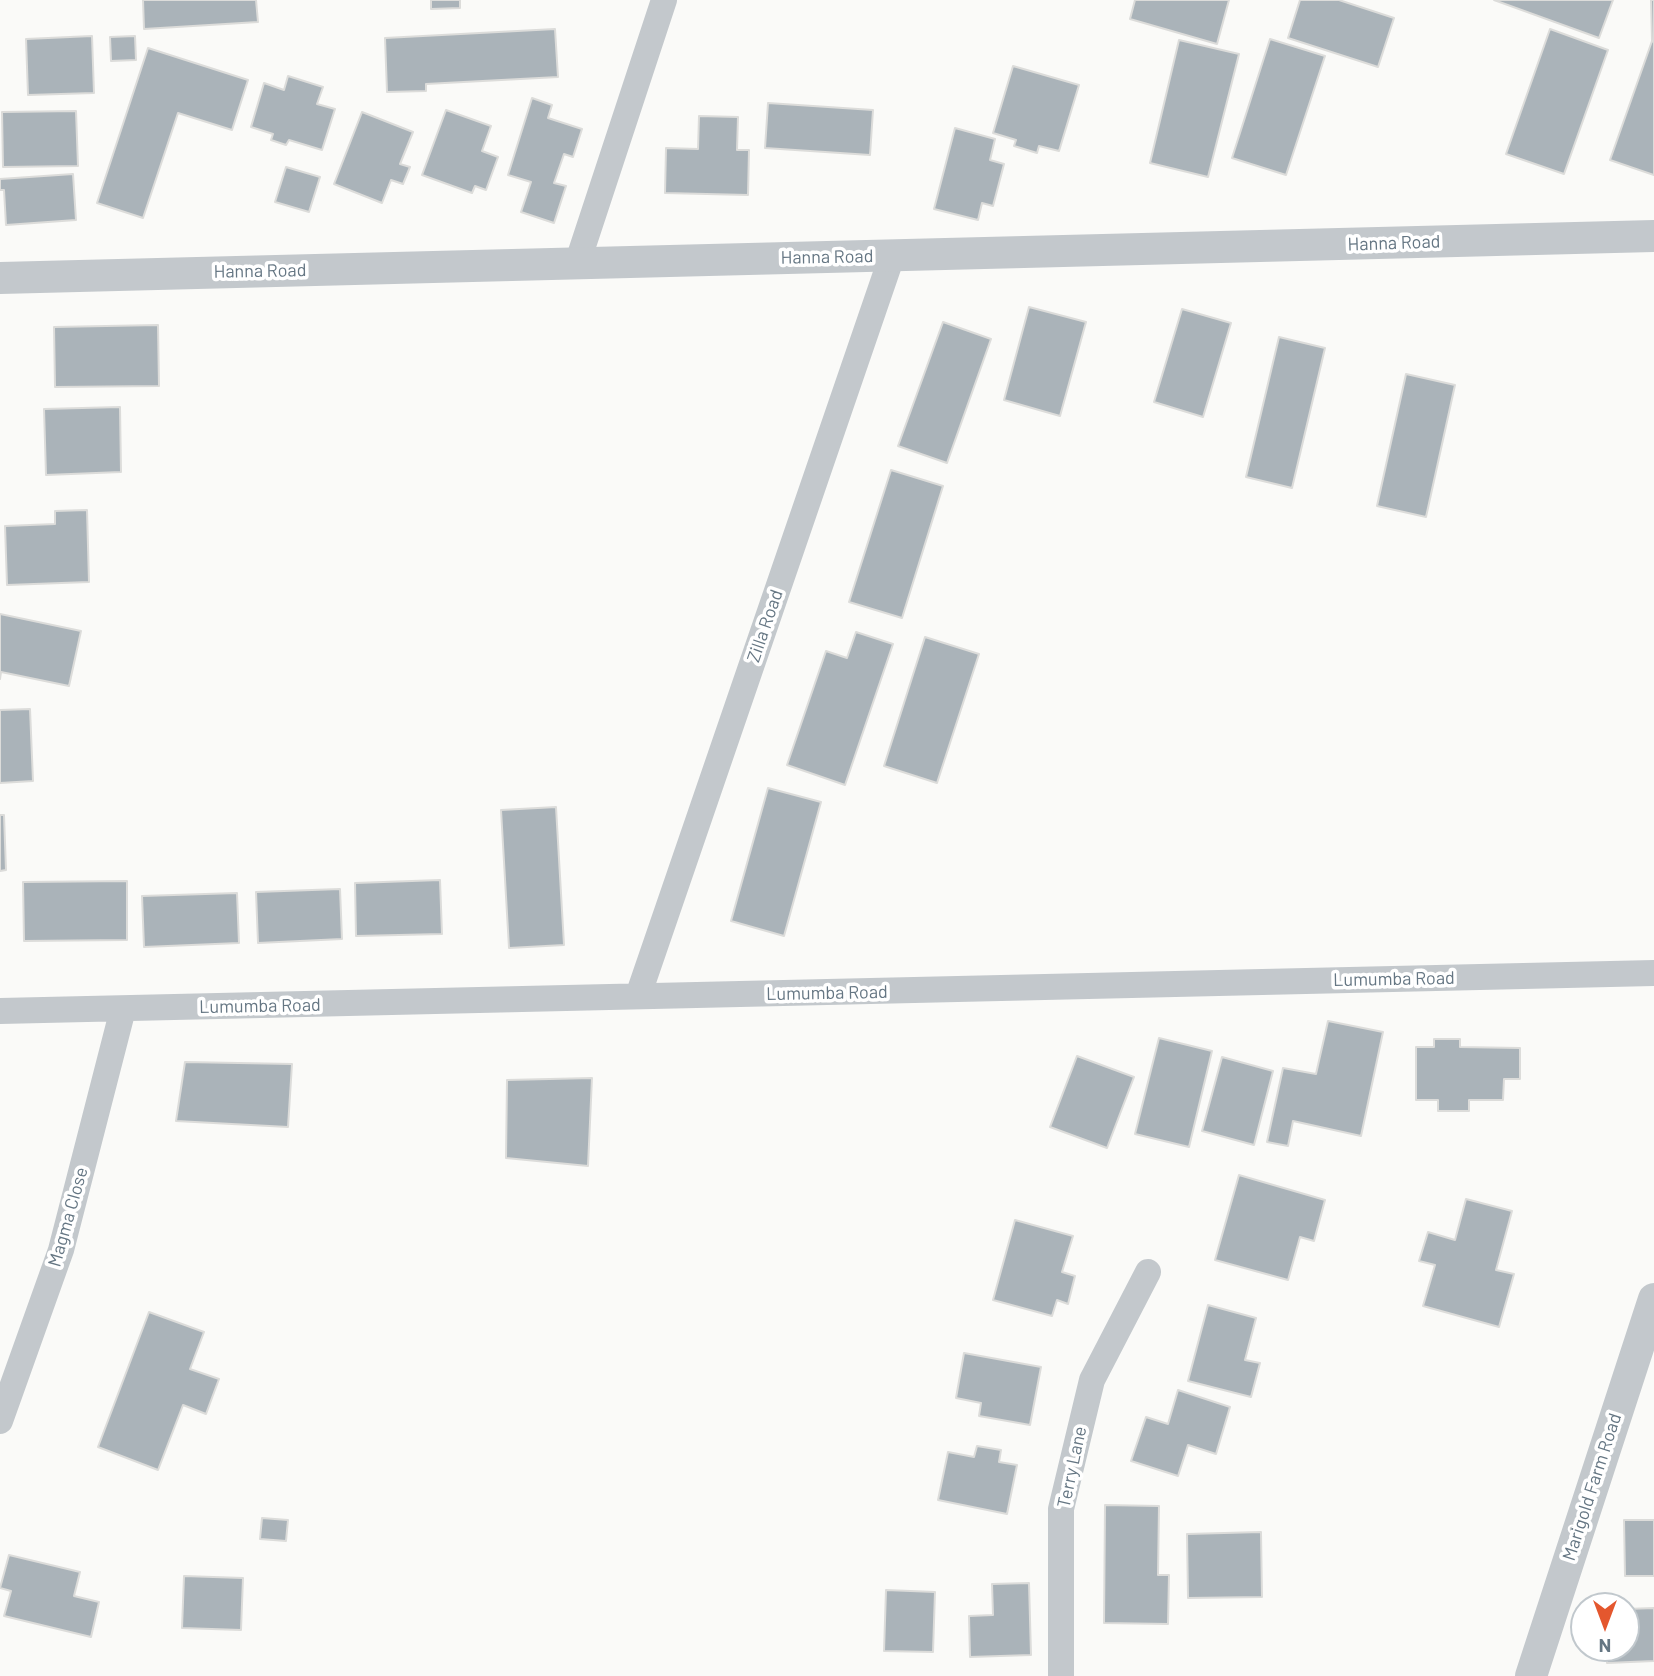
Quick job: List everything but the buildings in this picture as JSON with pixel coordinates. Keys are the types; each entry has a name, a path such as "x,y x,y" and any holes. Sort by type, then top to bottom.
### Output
{"street":[{"path":"576,264 664,0"},
{"name":"Hanna Road","path":"0,278 1654,236"},
{"name":"Zilla Road","path":"638,996 892,256"},
{"name":"Lumumba Road","path":"0,1012 1654,973"},
{"name":"Magma Close","path":"0,1421 61,1250 123,1009"},
{"name":"Terry Lane","path":"1061,1676 1061,1509 1092,1380 1148,1272"},
{"name":"Marigold Farm Road","path":"1531,1676 1654,1298"}]}
